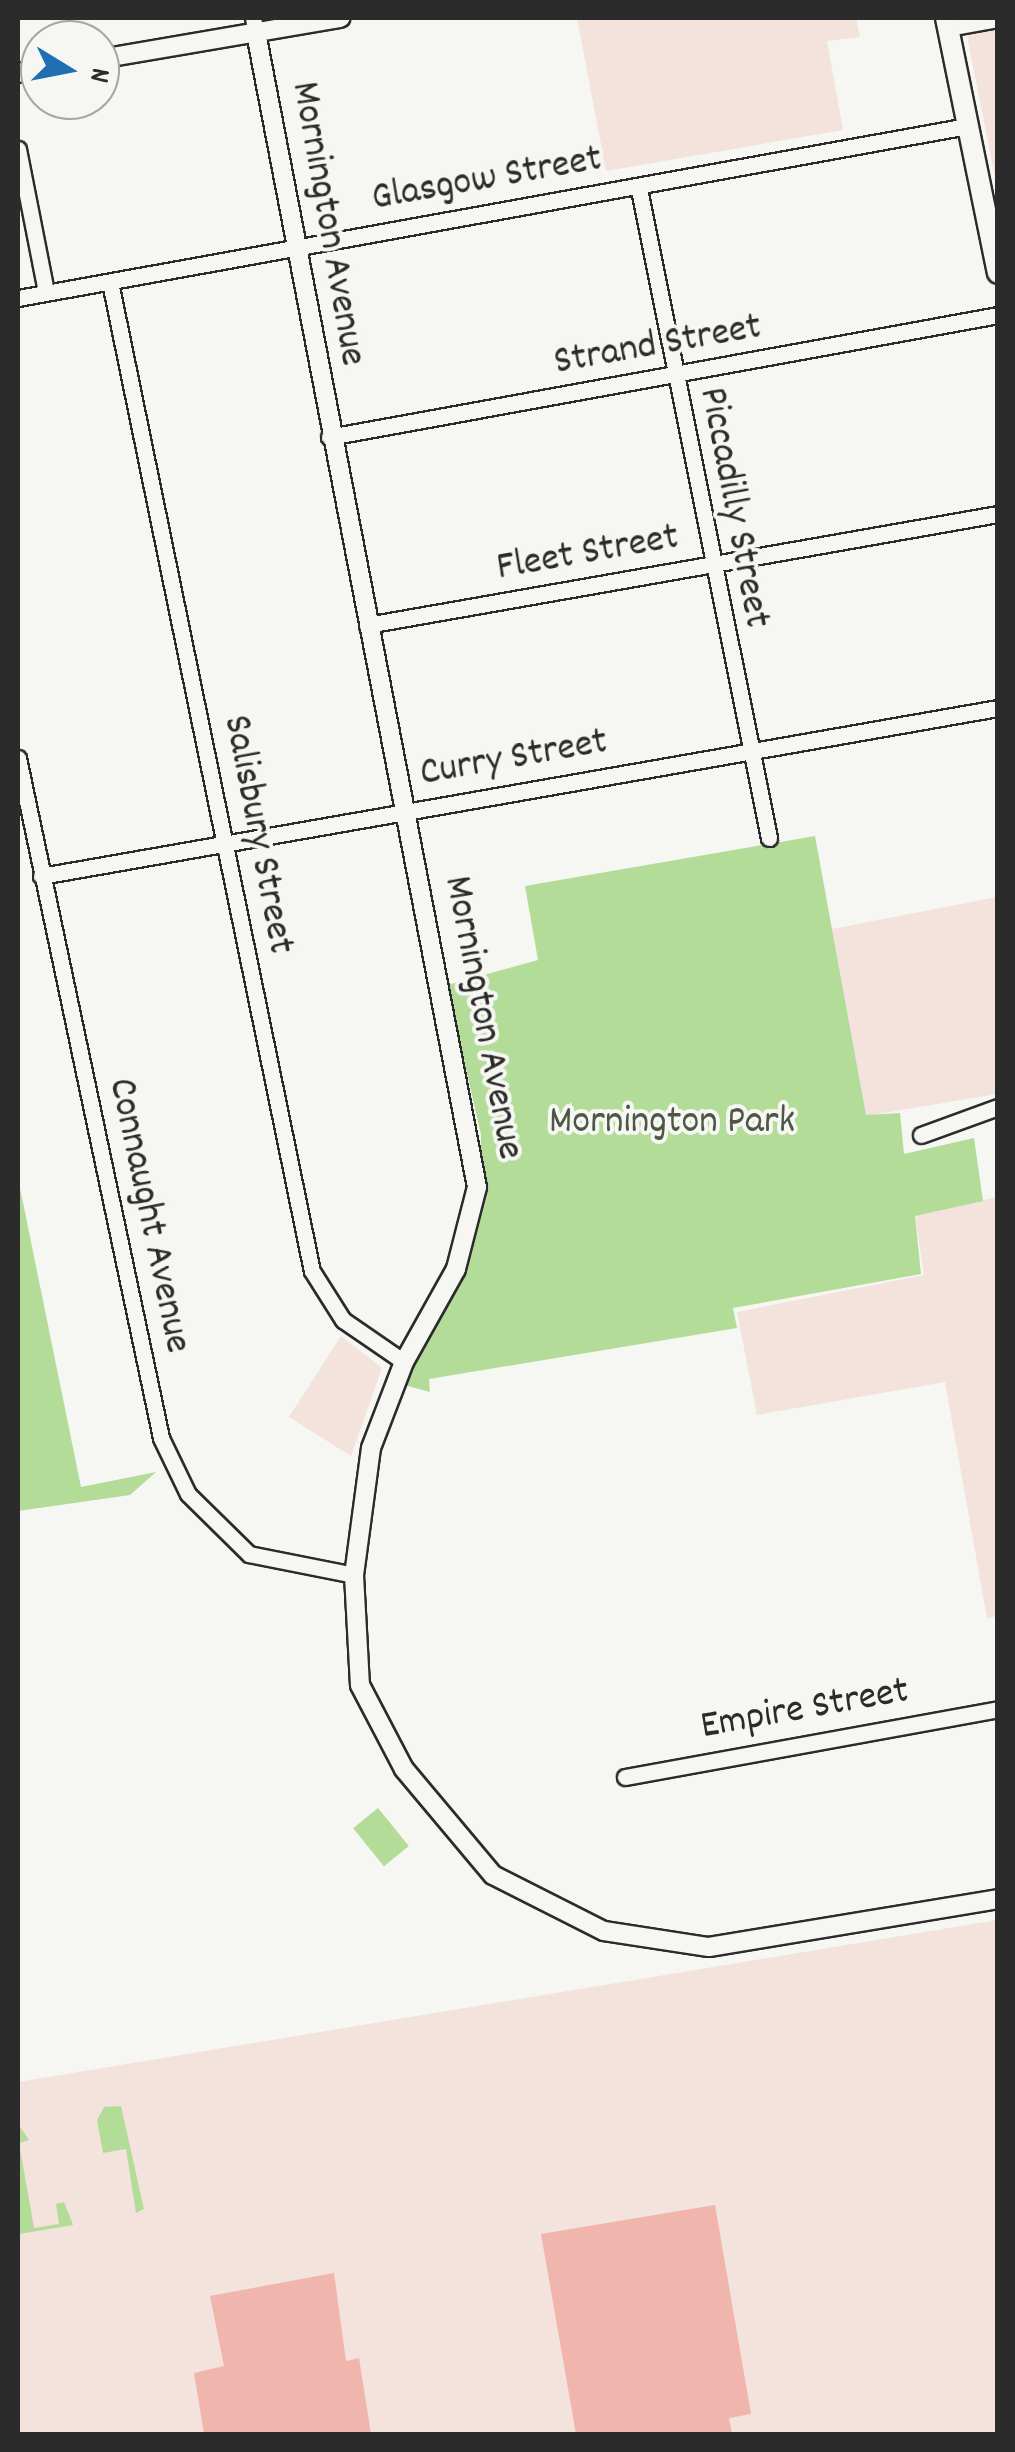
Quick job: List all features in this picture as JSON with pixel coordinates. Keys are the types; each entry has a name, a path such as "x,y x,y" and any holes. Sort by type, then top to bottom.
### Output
{"main road":[{"path":"946,23 992,223 998,273"}],"street":[{"path":"120,55 255,25 340,18"},
{"path":"946,23 998,19"},
{"name":"Mornington Avenue","path":"255,25 329,437 476,1187 456,1269 404,1362 372,1445 354,1575 360,1685 381,1730 434,1807 493,1874 530,1898 604,1931 709,1948 998,1900"},
{"name":"Glasgow Street","path":"18,298 638,189 967,126"},
{"path":"18,149 46,292"},
{"name":"Piccadilly Street","path":"638,189 708,567 769,838"},
{"name":"Salisbury Street","path":"110,282 312,1272 344,1320 404,1362"},
{"name":"Strand Street","path":"329,437 674,379 998,316"},
{"name":"Fleet Street","path":"367,625 998,514"},
{"name":"Curry Street","path":"42,876 998,708"},
{"name":"Connaught Avenue","path":"18,758 161,1438 176,1472 249,1554 354,1575"},
{"path":"921,1135 998,1107"},
{"name":"Empire Street","path":"624,1777 998,1709"}],"shaded area":[{"path":"577,18 856,18 860,37 827,41 843,130 606,171"},
{"path":"998,30 997,187 967,36"},
{"path":"997,897 997,1094 866,1116 832,929"},
{"path":"997,1197 997,1616 987,1618 945,1382 757,1415 737,1312 924,1275 915,1215"},
{"path":"341,1336 382,1368 351,1456 289,1417"},
{"path":"997,1920 997,2434 18,2434 18,2082"}],"green space":[{"name":"Mornington Park","path":"815,836 866,1115 900,1113 904,1154 974,1138 983,1201 915,1216 921,1274 733,1308 737,1328 429,1379 430,1392 404,1385 465,1268 481,1202 481,1135 447,985 538,960 525,886"},
{"path":"18,1178 81,1487 156,1472 130,1495 18,1511"},
{"path":"378,1808 409,1846 384,1866 353,1828"},
{"path":"121,2106 144,2209 136,2213 126,2149 103,2153 97,2120 104,2107"},
{"path":"18,2124 29,2140 19,2143 34,2228 59,2224 56,2204 64,2202 73,2225 19,2234"}],"building":[{"path":"715,2205 751,2414 729,2418 732,2434 576,2434 541,2234"},
{"path":"334,2273 346,2361 359,2358 371,2434 204,2434 194,2373 224,2366 210,2296"}]}
